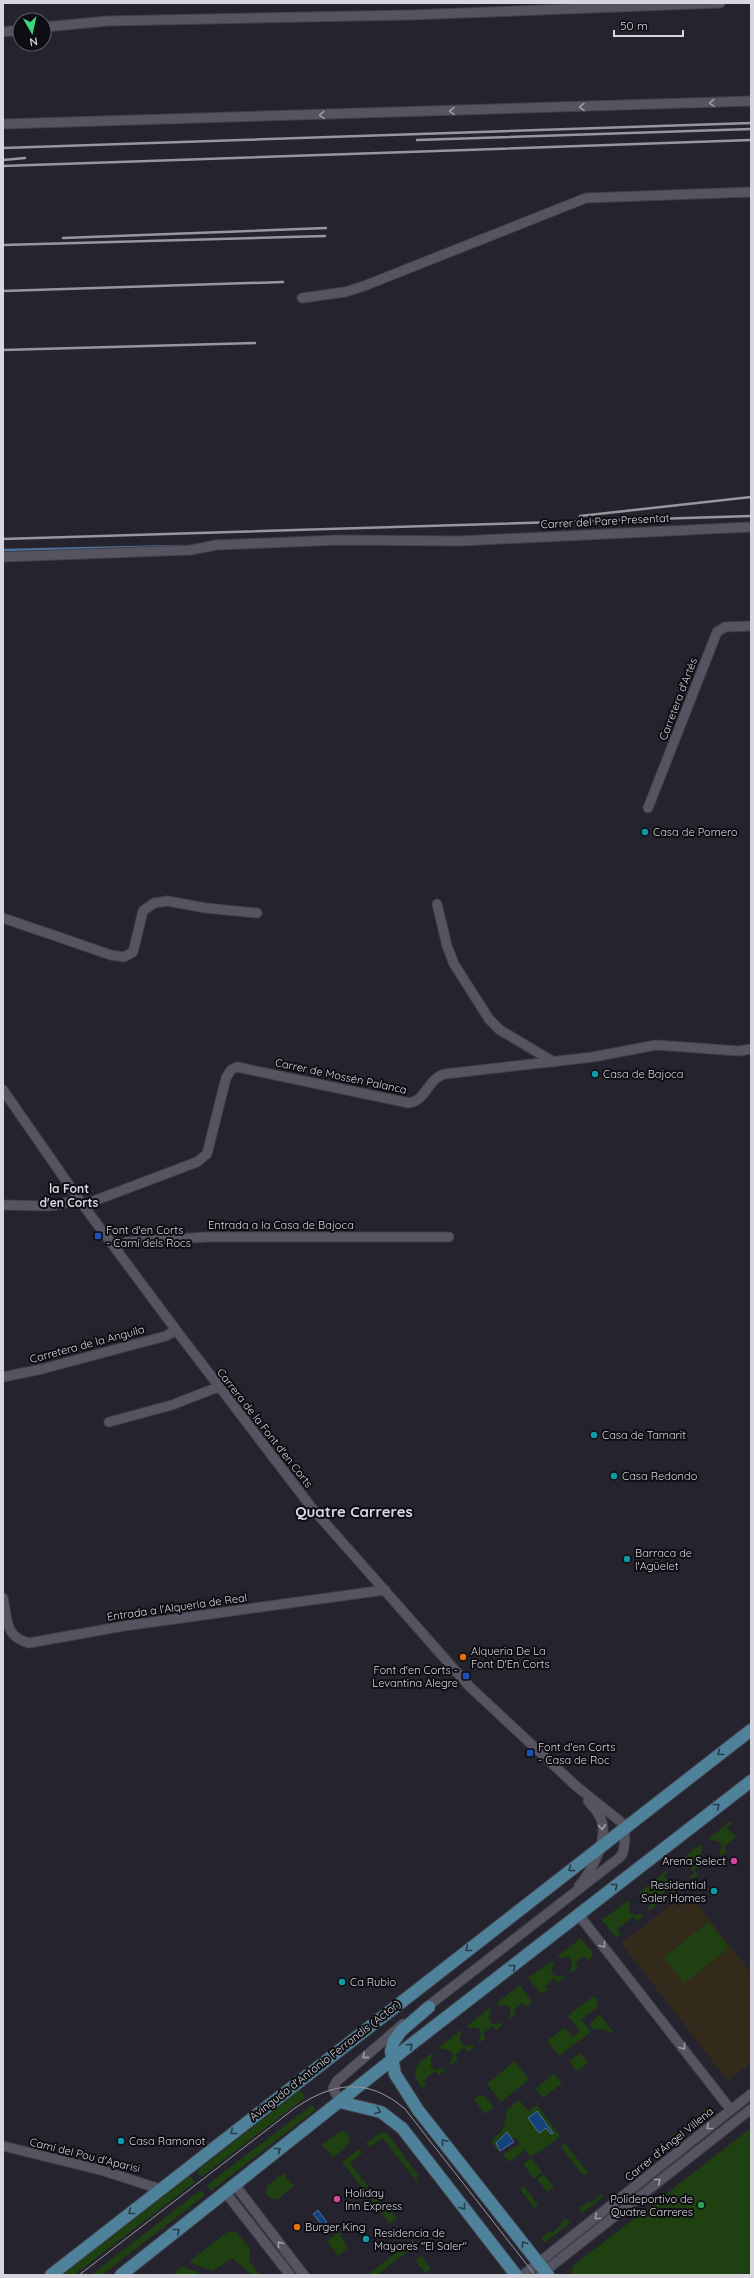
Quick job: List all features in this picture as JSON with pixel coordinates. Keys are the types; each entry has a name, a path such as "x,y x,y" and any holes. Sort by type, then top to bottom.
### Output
{"main road":[{"name":"Avinguda d'Antonio Ferrandis (Actor)","path":"51,2275 751,1730"},
{"path":"121,2275 578,1914 751,1781"},
{"name":"Avinguda d'Antonio Ferrandis (Actor)","path":"392,2061 393,2046 401,2031 429,2007"},
{"path":"392,2061 402,2086 418,2110 543,2271"},
{"path":"340,2102 381,2112 399,2125 522,2274"}],"street":[{"path":"52,26 108,21 410,15 720,3"},
{"path":"3,124 751,101"},
{"path":"302,298 345,292 364,286 586,198 751,192"},
{"name":"Carrer del Pare Presentat","path":"3,557 191,550 216,545 339,540 460,541 751,527"},
{"name":"Carretera d'Artés","path":"648,808 717,632 725,627 751,626"},
{"path":"3,918 111,955 124,957 133,952 143,911 154,903 167,901 206,908 257,913"},
{"path":"437,904 447,946 454,964 488,1019 500,1030 554,1062"},
{"name":"Carrer de Mossén Palanca","path":"81,1202 197,1162 207,1154 226,1078 231,1070 237,1067 409,1103 419,1099 431,1081 440,1075 593,1057 656,1045 739,1050 751,1049"},
{"name":"Carrera de la Font d'en Corts","path":"3,1090 81,1202 218,1387 312,1508 386,1590 469,1686 576,1786"},
{"path":"3,1206 49,1206 81,1202"},
{"name":"Entrada a la Casa de Bajoca","path":"116,1248 127,1242 207,1237 449,1237"},
{"name":"Carretera de la Anguila","path":"3,1377 42,1369 166,1336 176,1330"},
{"path":"109,1422 172,1404 218,1387"},
{"name":"Entrada a l'Alqueria de Real","path":"3,1598 11,1633 17,1640 29,1643 124,1626 386,1590"},
{"path":"576,1786 616,1817 624,1828"},
{"path":"576,1786 599,1814 602,1827 600,1848"},
{"name":"Avinguda d'Antonio Ferrandis (Actor)","path":"340,2102 334,2088 340,2077 406,2021 429,2007 619,1858 625,1847 624,1828"},
{"name":"Avinguda d'Antonio Ferrandis (Actor)","path":"566,1900 582,1881 600,1848"},
{"path":"578,1914 731,2110"},
{"name":"Carrer d'Ángel Villena","path":"543,2271 751,2094"},
{"name":"Carrer d'Ángel Villena","path":"522,2274 543,2271 751,2110"},
{"name":"Camí del Pou d'Aparisi","path":"3,2146 104,2171 160,2189"},
{"path":"231,2189 290,2275"},
{"path":"231,2189 304,2275"}],"shaded area":[{"path":"692,1897 751,1973 751,2063 728,2081 621,1943 675,1902 678,1907"}],"green space":[{"path":"731,1821 733,1823 727,1828 736,1837 724,1847 727,1852 721,1856 719,1854 722,1848 720,1842 708,1839"},
{"path":"701,1844 701,1857 707,1860 712,1859 715,1862 709,1866 705,1862 694,1870 698,1875 693,1879 690,1876 694,1873 685,1861 680,1865 678,1862"},
{"path":"667,1870 668,1872 664,1876 674,1888 678,1885 680,1888 672,1894 668,1889 653,1901 656,1906 650,1911 648,1909 651,1902 649,1898 638,1894"},
{"path":"629,1900 630,1912 634,1915 641,1914 644,1916 637,1921 633,1917 617,1929 621,1934 616,1938 602,1920"},
{"path":"709,1922 729,1948 684,1983 664,1957"},
{"path":"581,1938 592,1952 592,1957 588,1960 584,1956 575,1963 578,1967 571,1973 572,1961 568,1957 560,1958 558,1956"},
{"path":"552,1961 554,1963 551,1971 552,1973 555,1976 565,1977 558,1983 554,1978 545,1986 548,1990 541,1993 528,1978"},
{"path":"520,1985 530,1999 531,2004 526,2007 523,2003 513,2010 516,2015 509,2020 511,2009 507,2005 499,2006 497,2003"},
{"path":"594,1996 599,2002 596,2004 598,2007 581,2019 591,2032 559,2056 547,2041 565,2027 572,2037 580,2031 568,2016"},
{"path":"490,2008 489,2021 493,2024 501,2023 503,2025 496,2030 493,2026 483,2033 486,2038 479,2043 481,2032 477,2028 469,2028 467,2026"},
{"path":"600,2015 614,2033 596,2028 593,2030 589,2024"},
{"path":"461,2030 463,2031 460,2035 461,2043 465,2046 475,2046 468,2052 465,2047 455,2055 458,2059 451,2065 450,2063 453,2055 451,2051 438,2048"},
{"path":"432,2053 431,2067 436,2070 443,2068 445,2070 439,2075 435,2071 423,2081 426,2085 422,2088 416,2077 416,2068 421,2061"},
{"path":"580,2053 588,2063 577,2071 569,2061"},
{"path":"515,2061 529,2079 501,2102 487,2084"},
{"path":"554,2074 562,2083 543,2098 535,2089"},
{"path":"300,2090 306,2097 201,2177 197,2171"},
{"path":"478,2096 485,2096 494,2107 485,2114 474,2100"},
{"path":"519,2100 528,2111 537,2105 560,2136 538,2153 530,2156 525,2150 509,2162 503,2154 520,2144 516,2138 513,2139 507,2133 497,2143 499,2152 491,2141 504,2127 508,2109"},
{"path":"312,2105 315,2110 211,2191 207,2185"},
{"path":"706,2108 711,2113 687,2132 682,2127 688,2123 690,2125 702,2115 700,2113"},
{"name":"Polideportivo de Quatre Carreres","path":"751,2128 751,2275 571,2275 573,2266"},
{"path":"342,2131 348,2134 348,2145 332,2158 330,2152 321,2145"},
{"path":"381,2132 387,2133 419,2176 416,2178 420,2186 383,2138 370,2147 366,2143"},
{"path":"676,2132 680,2137 656,2156 652,2151 658,2146 660,2148 671,2139 670,2137"},
{"path":"565,2143 589,2174 582,2174 561,2147"},
{"path":"359,2149 362,2153 350,2163 389,2214 392,2212 397,2218 390,2224 342,2162"},
{"path":"531,2158 542,2172 534,2179 523,2164"},
{"path":"284,2173 286,2178 294,2186 278,2199 271,2199 266,2194 267,2186"},
{"path":"544,2174 554,2187 547,2192 537,2179"},
{"path":"190,2176 195,2182 74,2275 62,2275"},
{"path":"524,2186 538,2205 534,2208 520,2189"},
{"path":"201,2190 205,2195 102,2275 91,2275"},
{"path":"602,2194 604,2196 583,2213 579,2208 587,2202 590,2203"},
{"path":"566,2218 570,2223 544,2243 541,2238 548,2232 552,2233"},
{"path":"235,2231 250,2248 249,2261 260,2275 252,2275 232,2258 213,2271 189,2262 227,2232"},
{"path":"339,2232 348,2249 338,2256 327,2241"},
{"path":"413,2240 416,2245 377,2275 367,2275"},
{"path":"421,2256 431,2269 425,2273 415,2260"},
{"path":"182,2267 199,2272 195,2275 172,2275"}],"water":[{"path":"537,2111 553,2133 551,2134 546,2128 539,2133 528,2118"},
{"path":"507,2132 514,2142 500,2151 496,2143"},
{"path":"318,2210 326,2221 327,2231 313,2214"}],"waterway":[{"path":"3,550 180,546"}],"tram line":[{"path":"79,2275 295,2108 309,2099 323,2093 337,2088 350,2087 364,2088 378,2092 405,2109 535,2275"}],"railway":[{"path":"3,148 751,123"},
{"path":"417,140 751,129"},
{"path":"3,166 751,140"},
{"path":"3,160 25,158"},
{"path":"63,238 326,228"},
{"path":"3,245 325,236"},
{"path":"3,291 283,282"},
{"path":"3,350 255,343"},
{"path":"580,516 751,497"},
{"path":"3,539 751,516"}],"place":[{"name":"Casa de Pomero","path":"645,832"},
{"name":"Casa de Bajoca","path":"595,1074"},
{"name":"Font d'en Corts - Camí dels Rocs","path":"98,1236"},
{"name":"Casa de Tamarit","path":"594,1435"},
{"name":"Casa Redondo","path":"614,1476"},
{"name":"Barraca de l'Agüelet","path":"627,1559"},
{"name":"Alqueria De La Font D'En Corts","path":"463,1657"},
{"name":"Font d'en Corts - Levantina Alegre","path":"466,1676"},
{"name":"Font d'en Corts - Casa de Roc","path":"530,1753"},
{"name":"Arena Select","path":"734,1861"},
{"name":"Residential Saler Homes","path":"714,1891"},
{"name":"Ca Rubio","path":"342,1982"},
{"name":"Casa Ramonot","path":"121,2141"},
{"name":"Holiday Inn Express","path":"337,2199"},
{"name":"Polideportivo de Quatre Carreres","path":"701,2205"},
{"name":"Burger King","path":"297,2227"},
{"name":"Residencia de Mayores \"El Saler\"","path":"366,2239"}],"district":[{"name":"la Font d'en Corts","path":"69,1195"},
{"name":"Quatre Carreres","path":"354,1511"}]}
